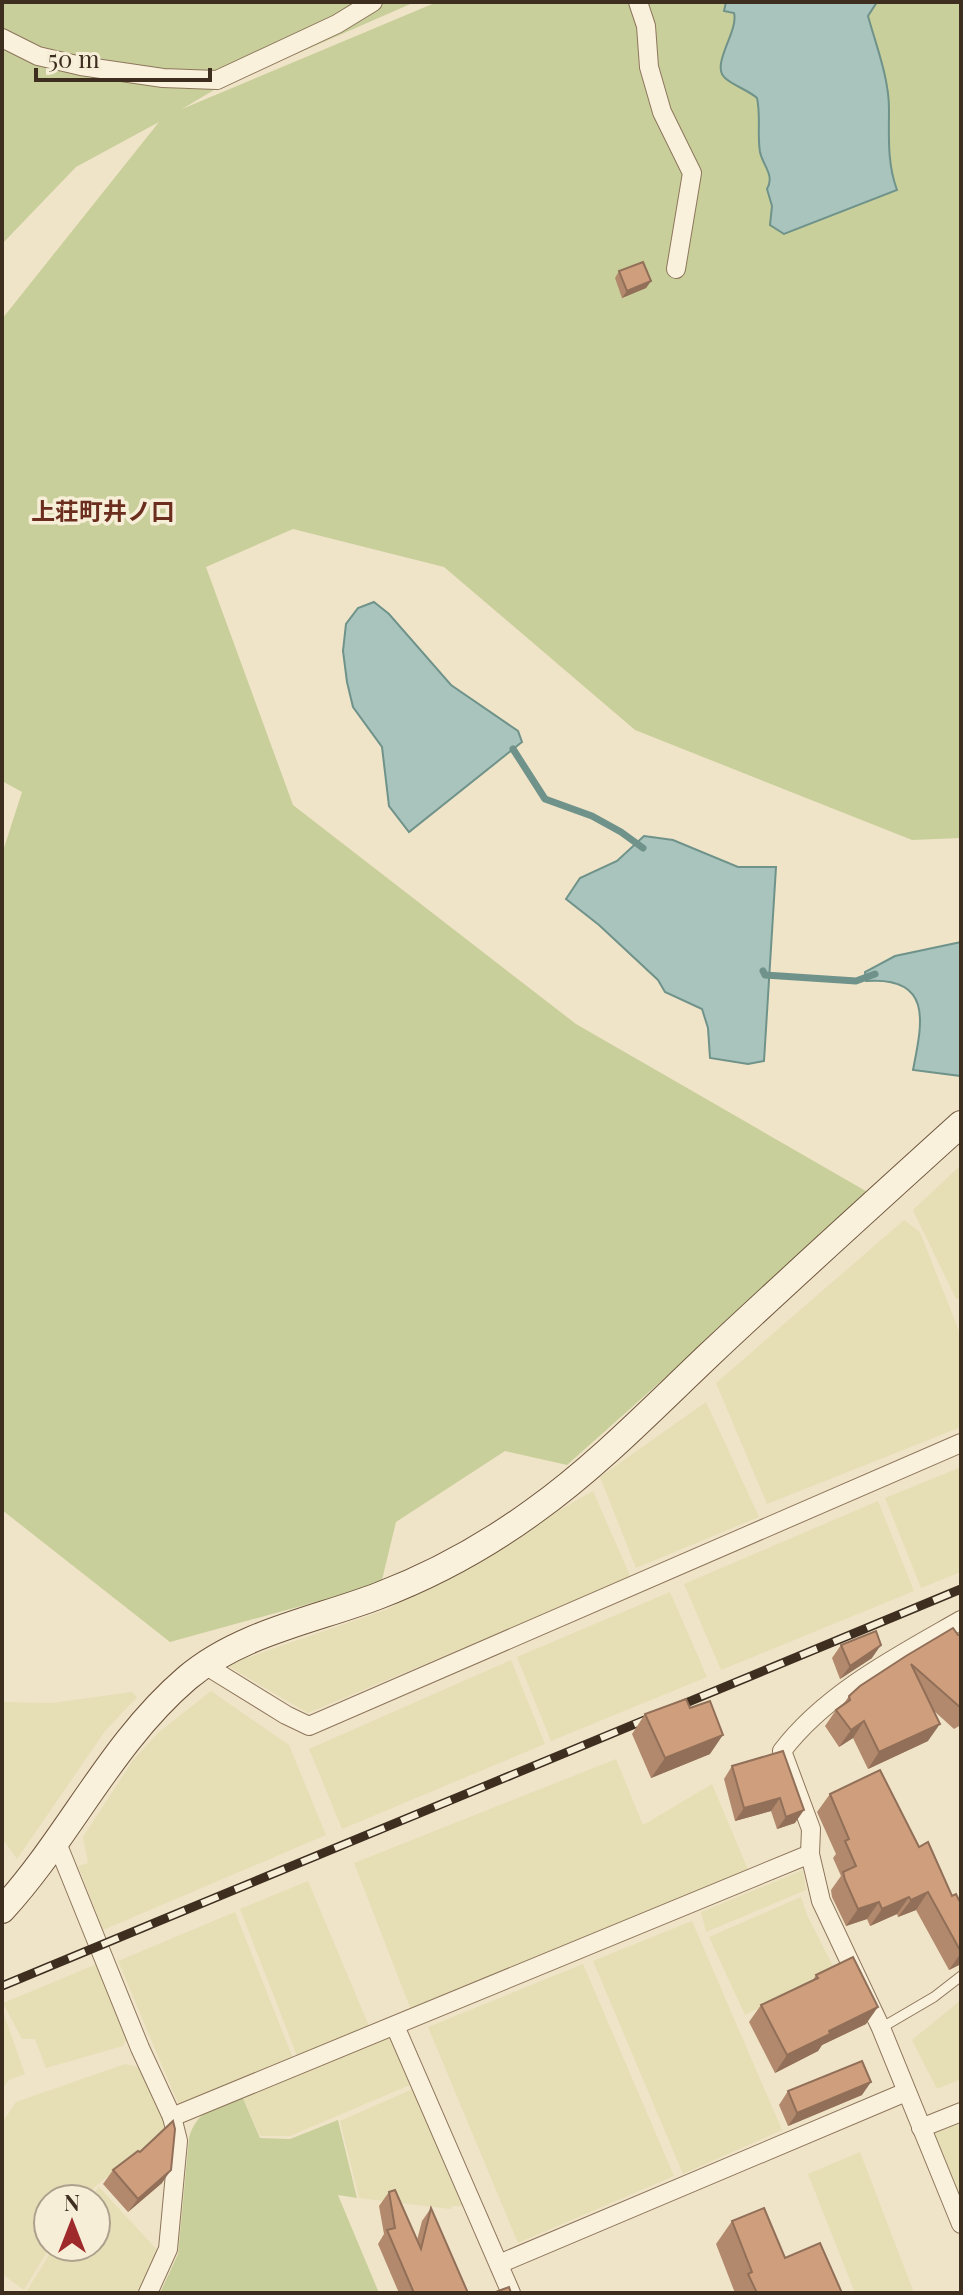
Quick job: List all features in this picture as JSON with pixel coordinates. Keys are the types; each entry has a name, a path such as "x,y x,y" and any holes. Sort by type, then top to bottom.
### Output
{"street":[{"path":"2,38 38,56 81,66 163,78 217,80 337,24 373,2"},
{"path":"638,2 646,26 649,67 662,112 692,173 676,269"},
{"path":"2,1910 57,1843 112,1759 137,1727 205,1665 250,1641 430,1575 535,1511 604,1453 961,1124"},
{"path":"205,1665 309,1726 961,1443"},
{"path":"961,1620 830,1701 782,1751 811,1829 810,1854 821,1901 881,2028 961,2224"},
{"path":"57,1843 140,2048 172,2117 178,2141 168,2249 148,2293"},
{"path":"172,2117 810,1854"},
{"path":"395,2026 511,2293"},
{"path":"499,2264 906,2092"},
{"path":"921,2128 961,2112"}],"lane":[{"path":"881,2028 934,1997 961,1976"}],"shaded area":[{"path":"961,1165 961,1298 956,1299 913,1210"},
{"path":"904,1220 920,1232 961,1336 961,1427 767,1504 716,1383"},
{"path":"706,1402 759,1517 636,1568 600,1477"},
{"path":"961,1467 961,1572 921,1588 885,1498"},
{"path":"593,1491 631,1578 308,1713 226,1665 388,1609"},
{"path":"878,1501 914,1591 721,1670 684,1584"},
{"path":"670,1592 707,1677 551,1741 517,1657"},
{"path":"511,1660 545,1744 342,1829 309,1749"},
{"path":"211,1691 289,1745 326,1835 103,1930 78,1866 88,1863 83,1837 133,1760 159,1732"},
{"path":"132,1692 137,1697 105,1731 17,1859 2,1838 2,1702 52,1703"},
{"path":"616,1759 643,1825 712,1784 749,1872 411,2010 354,1863"},
{"path":"803,1870 806,1890 706,1932 701,1912"},
{"path":"308,1881 369,2026 297,2056 240,1909"},
{"path":"801,1897 835,1970 745,2015 709,1937"},
{"path":"235,1912 293,2058 179,2106 118,1961"},
{"path":"692,1921 782,2130 683,2174 593,1961"},
{"path":"97,1964 128,2036 123,2046 46,2068 35,2039 22,2039 3,2003"},
{"path":"583,1964 674,2176 518,2243 428,2027"},
{"path":"961,2000 961,2079 937,2089 912,2040"},
{"path":"2,2009 25,2074 9,2080 2,2089"},
{"path":"388,2037 394,2039 417,2082 290,2136 260,2136 242,2096"},
{"path":"125,2064 138,2067 167,2129 100,2183 32,2183 32,2263 40,2263 24,2290 2,2274 2,2123 16,2102"},
{"path":"417,2087 467,2206 453,2206 450,2209 359,2198 340,2121"},
{"path":"961,2121 961,2206 932,2133"},
{"path":"860,2152 914,2293 855,2293 808,2174"},
{"path":"112,2201 159,2252 141,2293 26,2292 44,2263 112,2263"}],"green space":[{"path":"2,2 415,2 214,90 182,109 437,2 961,2 961,838 912,840 635,730 444,567 293,529 206,567 293,805 576,1024 871,1194 567,1465 505,1451 396,1522 381,1584 170,1642 2,1510 2,854 22,792 2,781 2,319 159,122 76,167 2,244"},
{"path":"242,2096 260,2138 290,2139 338,2120 357,2198 338,2195 379,2293 160,2293 178,2254 189,2138 193,2128 209,2110"}],"water":[{"path":"726,2 877,2 868,16 887,85 890,160 897,190 784,234 770,225 772,206 767,189 770,179 760,152 757,98 729,81 721,72 734,20 734,13 724,11"},
{"path":"374,602 389,614 451,685 518,731 522,742 409,832 389,806 382,747 353,707 347,682 343,651 346,624 358,608"},
{"path":"644,836 673,840 738,867 776,867 764,1061 748,1064 710,1058 708,1028 702,1009 665,992 658,980 566,899 580,878 617,861"},
{"path":"961,942 961,1076 913,1070 920,1020 913,995 903,986 866,981 865,972 895,956"}],"building":[{"path":"643,262 651,281 627,291 619,271"},
{"path":"953,1628 958,1635 961,1633 961,1708 911,1664 940,1724 879,1752 864,1721 851,1730 836,1710 850,1700 849,1696 860,1686"},
{"path":"876,1631 881,1645 850,1666 841,1645"},
{"path":"686,1699 690,1708 710,1701 723,1735 665,1758 645,1714"},
{"path":"783,1751 804,1810 786,1817 780,1798 744,1808 732,1766"},
{"path":"880,1770 919,1847 928,1842 952,1896 956,1894 961,1904 961,1952 928,1892 882,1909 879,1902 858,1909 845,1880 843,1872 856,1866 845,1841 849,1839 830,1794"},
{"path":"853,1957 878,2007 787,2055 761,2005 818,1978 816,1975"},
{"path":"862,2061 871,2082 797,2113 788,2091"},
{"path":"173,2121 171,2170 138,2199 113,2170 140,2152"},
{"path":"395,2190 421,2249 431,2208 468,2293 414,2293 387,2230 395,2228 389,2192"},
{"path":"764,2208 785,2258 820,2243 842,2293 757,2293 732,2221"},
{"path":"509,2287 511,2293 493,2293"}],"waterway":[{"path":"513,749 545,799 592,816 643,848"},
{"path":"763,971 765,975 856,981 875,974"}],"railway":[{"path":"2,1986 961,1589"}],"district":[{"name":"上荘町井ノ口","path":"103,512"}]}
